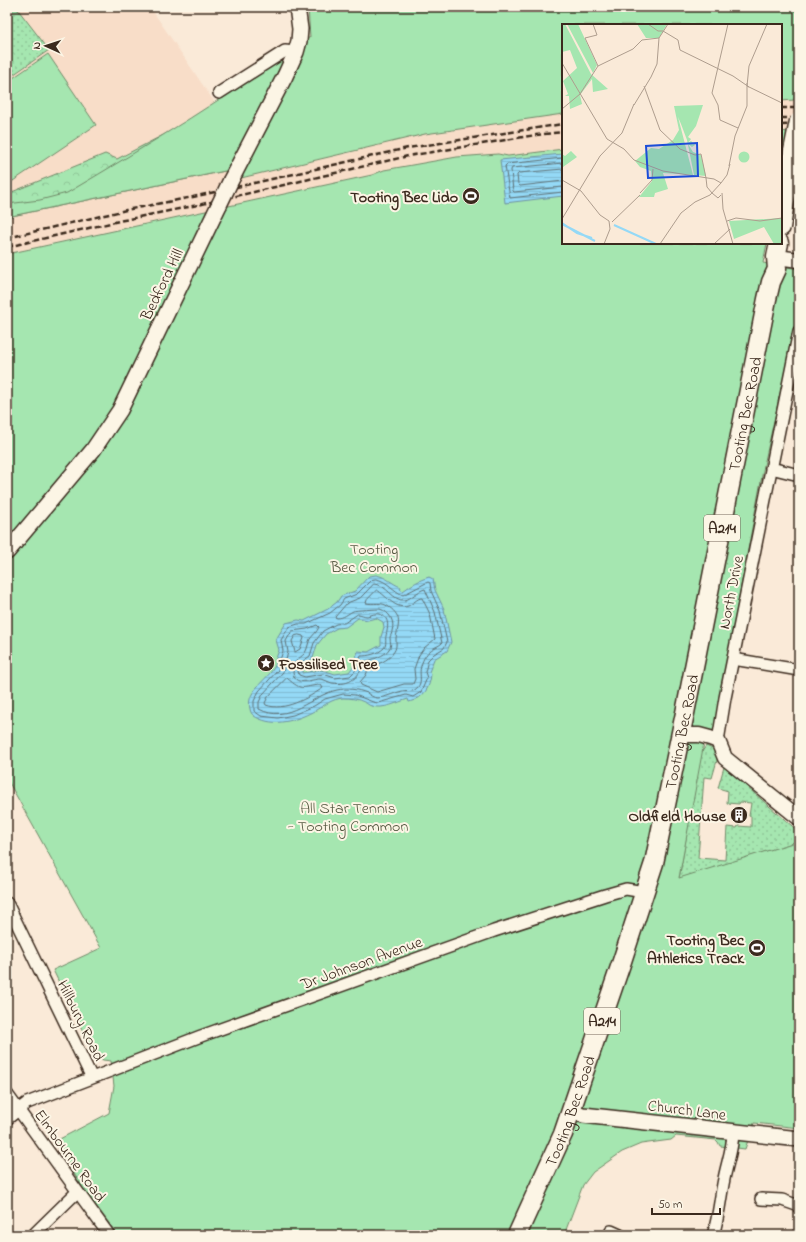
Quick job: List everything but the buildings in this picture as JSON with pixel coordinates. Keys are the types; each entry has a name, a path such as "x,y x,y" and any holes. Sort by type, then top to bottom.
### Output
{"highway":[{"path":"782,221 799,121"},
{"name":"Tooting Bec Road","path":"517,1235 563,1134 622,961 655,858 681,735 771,282 777,269 777,252"}],"main road":[{"name":"Bedford Hill","path":"7,552 93,450 120,410 218,205 296,52 300,29 297,7"},
{"name":"Church Lane","path":"571,1111 583,1115 799,1139"}],"street":[{"path":"219,93 285,51 296,52"},
{"path":"777,252 799,260"},
{"name":"North Drive","path":"718,742 725,698 797,352 799,331"},
{"path":"772,468 799,475"},
{"path":"733,659 799,670"},
{"path":"681,735 700,735 718,742 725,758 799,818"},
{"name":"Dr Johnson Avenue","path":"92,1078 201,1036 491,932 626,889 644,892"},
{"name":"Hillbury Road","path":"7,903 92,1078 27,1103 18,1109 7,1120"},
{"name":"Elmbourne Road","path":"7,1094 109,1235"},
{"path":"713,1235 718,1221 724,1180 733,1141 733,1132"},
{"path":"33,1235 77,1192"},
{"path":"761,1199 782,1200 799,1206"}],"shaded area":[{"path":"7,7 150,7 215,103 125,159 7,204"},
{"path":"782,101 799,101 799,131 782,131"},
{"path":"562,114 562,149 508,156 498,154 457,157 384,170 372,175 7,254 7,217 225,171 241,178 425,134"}],"green space":[{"path":"7,7 16,7 49,50 7,79"},
{"path":"308,7 799,7 799,76 794,100 782,101 782,24 562,24 562,114 425,134 241,178 225,171 7,217 7,204 40,200 67,193 129,156 251,79 310,37"},
{"path":"48,54 96,125 7,185 7,82"},
{"path":"223,104 225,171 7,217 7,194 105,154 117,159"},
{"path":"782,131 788,132 782,164"},
{"name":"Tooting Bec Common","path":"562,149 562,244 767,244 763,263 799,269 799,310 764,465 713,734 706,732 679,878 799,841 799,1128 754,1123 745,1149 720,1146 716,1140 676,1136 671,1140 641,1144 622,1152 593,1172 583,1185 564,1235 118,1235 85,1191 54,1142 109,1113 114,1086 111,1061 103,1060 94,1055 53,970 101,948 7,779 7,254 372,175 384,170 457,157 498,154 508,156"},
{"path":"706,746 715,750 718,757 712,778 704,777 698,858 725,860 727,827 751,827 751,816 749,816 751,803 727,803 728,791 718,788 724,767 799,832 799,841 679,879 701,753"}],"water":[{"path":"562,154 562,196 505,203 500,160"},
{"path":"376,575 383,577 401,587 400,589 403,591 429,577 433,579 435,590 444,609 451,642 447,651 434,659 429,672 431,674 428,688 425,692 419,698 409,702 408,699 381,707 371,706 354,699 339,699 329,702 316,710 289,721 267,721 254,716 250,709 249,702 251,696 273,669 276,663 275,661 279,650 276,640 286,623 298,620 304,621 328,609 337,602 341,596 355,591 369,576","holes":["358,618 368,620 376,618 383,622 384,627 381,637 381,645 368,652 358,651 353,667 349,672 335,674 319,670 302,673 303,667 313,658 317,645 326,634 337,628 346,627"]}],"railway":[{"path":"782,108 799,108"},
{"path":"782,118 799,118"},
{"path":"7,238 126,210 193,197 408,148 562,124"},
{"path":"782,125 799,124"},
{"path":"7,247 119,221 198,205 408,156 562,132"}],"place":[{"name":"Tooting Bec Lido","path":"471,196"},
{"name":"Fossilised Tree","path":"266,663"},
{"name":"Oldfield House","path":"739,815"},
{"name":"Tooting Bec Athletics Track","path":"757,948"}],"park label":[{"name":"All Star Tennis - Tooting Common","path":"348,816"}]}
